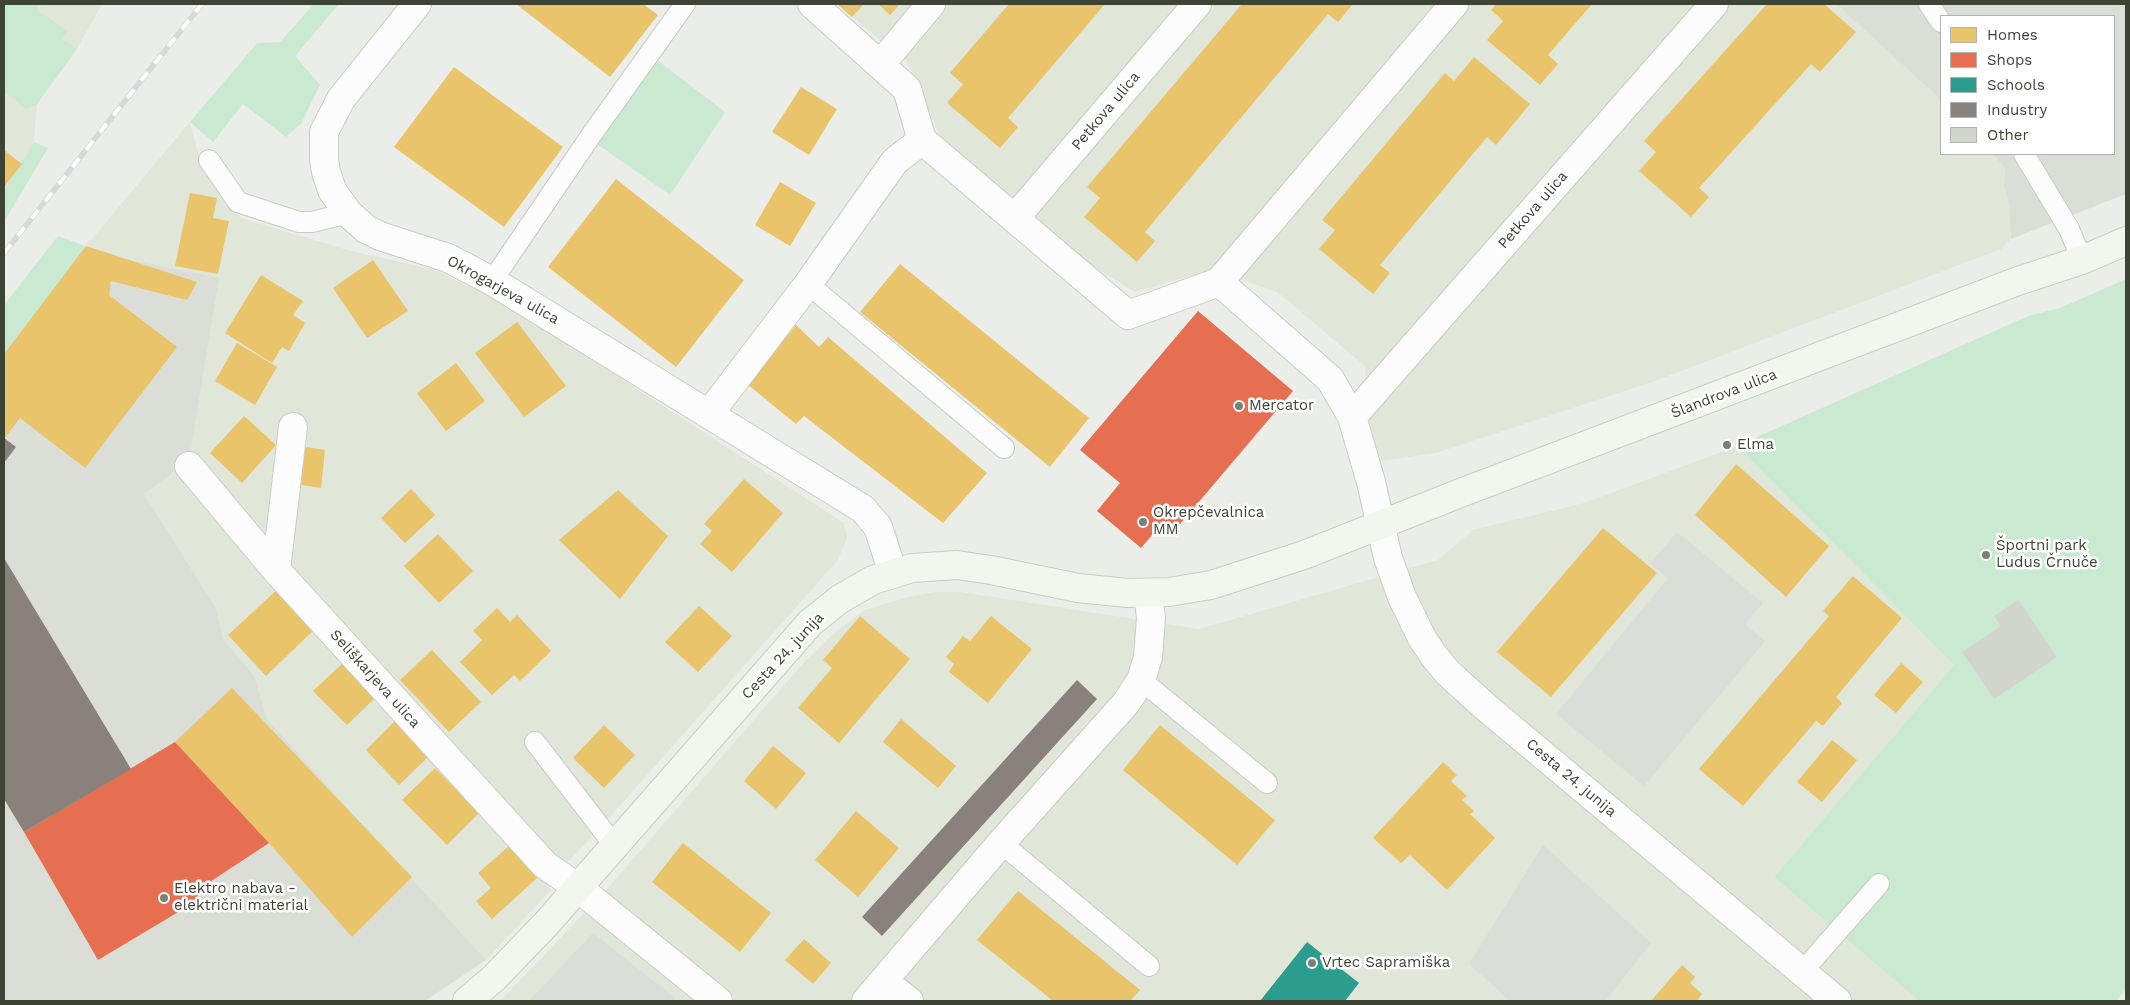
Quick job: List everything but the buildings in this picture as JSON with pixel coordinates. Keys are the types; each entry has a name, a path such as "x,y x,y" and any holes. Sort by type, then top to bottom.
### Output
{"street":[{"name":"Okrogarjeva ulica","path":"417,4 341,99 324,132 326,172 332,190 348,213 366,229 380,236 448,258 492,281 863,508 878,527 894,573"},
{"path":"812,4 907,89 922,140 1128,315 1219,282 1454,4"},
{"path":"880,65 931,4"},
{"name":"Petkova ulica","path":"1016,218 1197,4"},
{"name":"Petkova ulica","path":"1352,417 1714,4"},
{"path":"709,414 808,284 895,161 922,140"},
{"name":"Šlandrova ulica","path":"1322,548 1380,524 2018,281 2082,260 2126,241"},
{"path":"1219,282 1330,379 1352,417 1371,482 1380,524"},
{"path":"276,570 293,427"},
{"name":"Seliškarjeva ulica","path":"189,466 276,570 545,865 577,887"},
{"name":"Cesta 24. junija","path":"1380,524 1388,558 1410,612 1422,638 1448,673 1818,991"},
{"name":"Cesta 24. junija","path":"466,1001 500,972 546,924 810,623 857,588 912,568 957,565 1078,588 1128,593 1169,592 1211,585 1322,548"},
{"path":"866,1001 1001,843 1126,703 1141,680 1148,657 1151,618 1148,592"},
{"path":"577,887 718,1001"},
{"path":"884,981 909,1001"}],"lane":[{"path":"492,281 592,134 685,4"},
{"path":"1929,4 1940,20"},
{"path":"2025,155 2069,230 2082,260"},
{"path":"209,160 238,202 299,222 312,222 348,213"},
{"path":"808,284 1004,448"},
{"path":"1141,680 1267,783"},
{"path":"535,742 614,845"},
{"path":"1001,843 1150,966"},
{"path":"1818,991 1880,884"}],"shaded area":[{"path":"41,4 102,4 77,49 37,104 34,142 4,190 4,71 28,24"},
{"path":"837,4 1836,4 1940,99 1940,155 1994,155 2005,169 2004,186 2009,204 2011,239 2001,249 1655,381 1436,453 1382,461 1369,431 1365,366 1277,292 1212,270 1135,292 1089,264 942,140 907,62"},
{"path":"1836,4 2126,4 2126,194 2011,239 2009,204 2004,186 2005,169 1994,155 2115,155 2115,15 1940,15 1940,99"},
{"path":"190,122 203,171 241,218 351,251 432,269 503,302 844,523 847,538 838,560 548,884 551,890 486,960 267,719 254,675 223,639 216,608 144,494 189,461 116,257 86,246"},
{"path":"86,246 116,257 219,278 189,461 144,494 216,608 223,639 254,675 267,719 486,960 425,1001 4,1001 4,354"},
{"path":"1737,446 1954,665 1774,877 1919,1001 500,1001 607,889 805,661 834,633 865,610 904,598 934,592 961,592 1199,629 1438,560 1473,530 1584,503"},
{"path":"1677,532 1763,603 1745,624 1765,641 1644,786 1556,714 1668,578 1650,564"},
{"path":"1543,845 1651,943 1605,1001 1510,1001 1469,964"},
{"path":"593,933 675,998 672,1001 529,1001"}],"green space":[{"path":"4,4 41,4 37,10 68,31 62,39 77,49 37,104 26,109 4,92"},
{"path":"314,4 339,4 295,56 320,85 301,124 286,137 243,104 213,142 190,122 257,43 280,42"},
{"path":"656,59 725,112 670,195 594,142"},
{"path":"34,142 48,148 4,222 4,190"},
{"path":"58,236 86,246 4,354 4,305"},
{"name":"Športni park Ludus Črnuče","path":"2126,279 2126,989 2116,1001 1919,1001 1774,877 1954,665 1737,446 2028,316 2060,308"}],"railway":[{"path":"4,253 202,4"}],"place":[{"name":"Mercator","path":"1239,406"},
{"name":"Elma","path":"1727,445"},
{"name":"Okrepčevalnica MM","path":"1143,522"},
{"name":"Športni park Ludus Črnuče","path":"1986,555"},
{"name":"Elektro nabava - električni material","path":"164,898"},
{"name":"Vrtec Sapramiška","path":"1312,963"}]}
